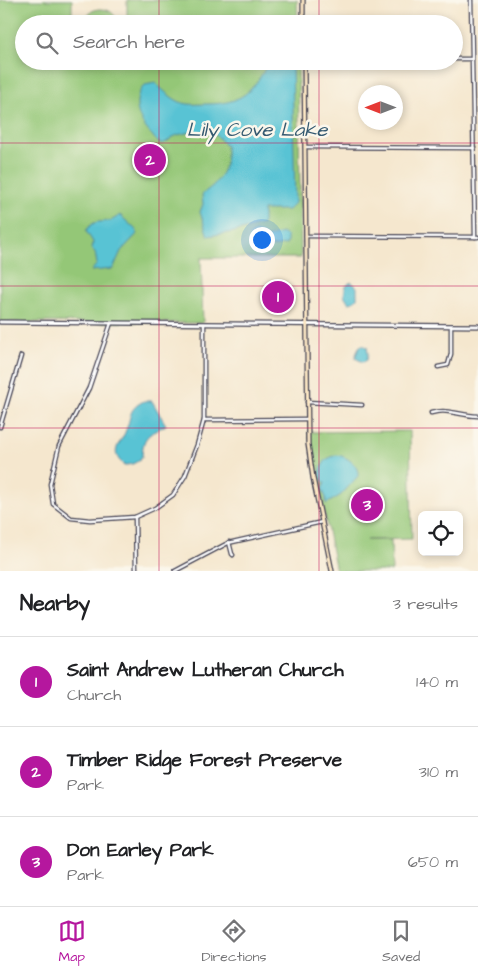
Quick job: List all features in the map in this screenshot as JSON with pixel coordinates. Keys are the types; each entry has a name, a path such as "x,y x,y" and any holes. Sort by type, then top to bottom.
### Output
{"main road":[{"path":"303,0 303,15"},
{"path":"304,70 308,432 311,470 332,571"}],"street":[{"path":"306,236 477,238 471,0"},
{"path":"463,59 472,59"},
{"path":"473,104 478,104"},
{"path":"305,147 474,148"},
{"path":"0,322 478,326"},
{"path":"111,323 88,388 59,446 50,484 53,504 71,518 90,520 135,517 155,508 173,495 186,476 204,420 204,324"},
{"path":"438,367 448,365 452,354 451,326"},
{"path":"0,427 21,356"},
{"path":"308,402 362,405"},
{"path":"430,413 442,410 478,416"},
{"path":"204,420 308,419"},
{"path":"135,517 136,571"},
{"path":"175,571 182,569 229,542 322,522"},
{"path":"229,542 233,556"}],"green space":[{"path":"0,0 72,0 72,15 15,15 15,70 298,70 301,258 201,258 203,323 0,322"},
{"path":"127,0 297,0 298,15 127,15"},
{"path":"98,9 106,10 112,12 114,15 89,15 92,11"},
{"path":"410,431 412,539 366,540 391,540 392,571 336,571 308,432"}],"water":[{"name":"Lily Cove Lake","path":"292,70 295,203 288,210 263,210 263,224 234,232 208,236 200,212 203,204 202,195 215,183 224,169 226,146 215,135 200,132 182,134 173,137 167,142 159,142 147,130 140,117 137,104 140,91 145,85 155,83 180,102 207,104 229,102 246,94 263,71"},
{"path":"120,215 136,230 137,234 121,251 113,269 91,271 97,264 95,252 92,249 93,242 86,231 94,223 110,221"},
{"path":"254,232 262,233 267,238 281,233 287,236 287,244 269,247 251,245 249,236"},
{"path":"352,282 357,287 357,298 349,303 344,295 347,285"},
{"path":"362,345 367,347 368,354 367,360 363,362 355,358 359,347"},
{"path":"144,401 152,401 166,425 148,436 145,440 140,459 132,464 124,465 119,460 116,451 126,430 131,413 135,407"},
{"path":"336,455 352,462 357,468 358,476 341,495 326,504 326,498 322,489 325,483 322,480 320,471 327,459"}],"place":[{"name":"Timber Ridge Forest Preserve","path":"150,160"},
{"name":"Saint Andrew Lutheran Church","path":"278,297"},
{"name":"Don Earley Park","path":"367,505"}]}
